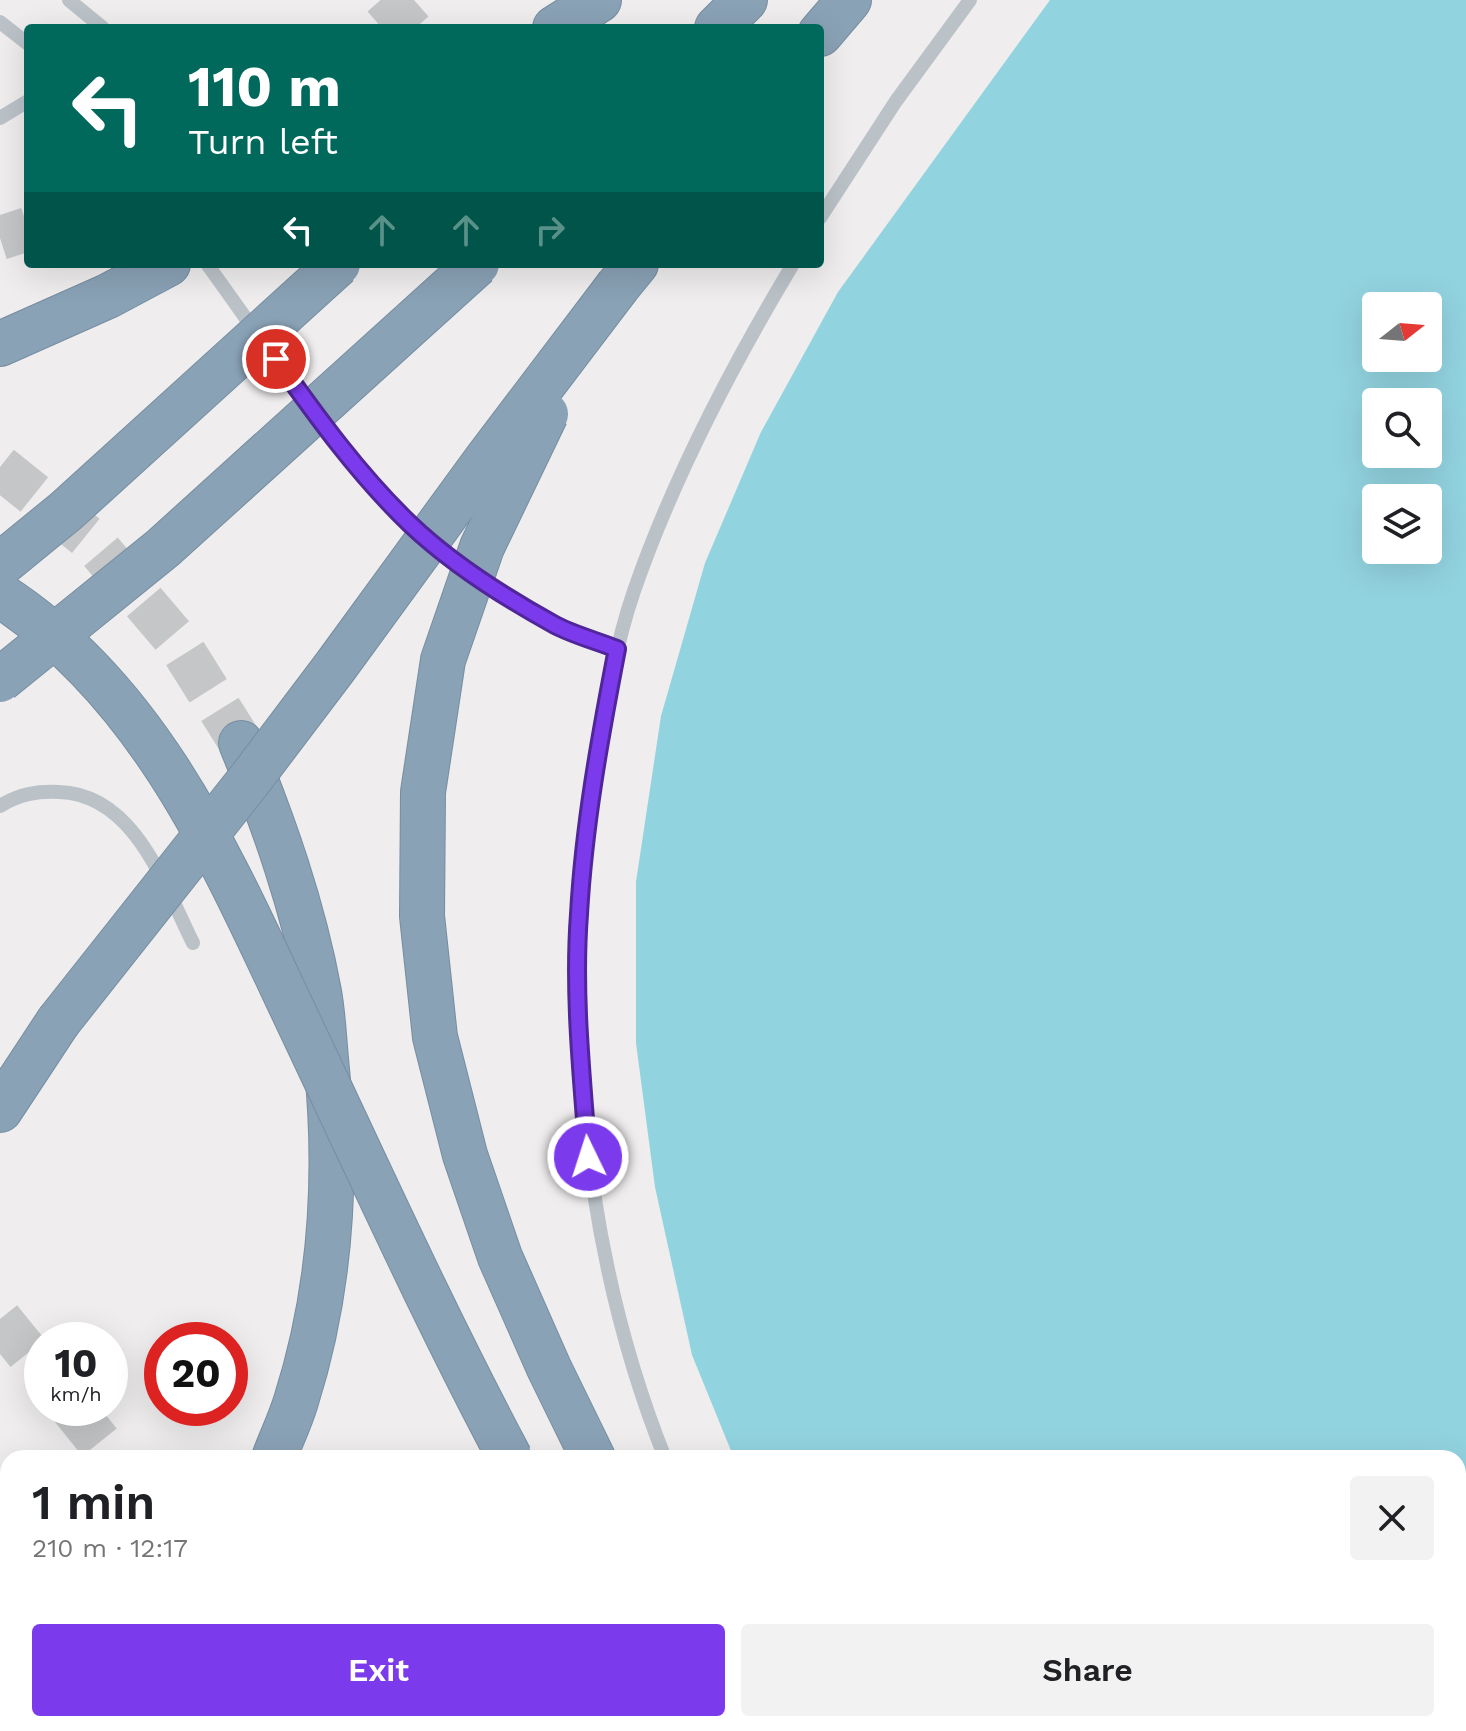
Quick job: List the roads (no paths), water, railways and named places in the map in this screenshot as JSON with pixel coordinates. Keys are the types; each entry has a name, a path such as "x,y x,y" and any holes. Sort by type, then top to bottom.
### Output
{"highway":[{"path":"561,24 599,0"},
{"path":"586,24 610,0"},
{"path":"721,24 745,0"},
{"path":"824,29 849,0"},
{"path":"0,344 108,296 160,268"},
{"path":"0,565 66,511 334,268"},
{"path":"0,680 163,548 473,268"},
{"path":"0,1110 58,1022 251,778 627,275"},
{"path":"589,1450 500,1257 465,1155 435,1037 422,916 423,792 443,660 482,547 537,429 627,275"},
{"path":"0,595 30,614 95,672 150,741 208,834 397,1232 506,1450"},
{"path":"241,743 274,823 299,906 320,994 332,1114 331,1220 317,1313 296,1402 277,1450"}],"lane":[{"path":"69,0 98,24"},
{"path":"824,212 896,101 970,0"},
{"path":"0,22 24,41"},
{"path":"0,118 24,103"},
{"path":"210,268 333,436 411,525 457,563 505,596 557,626 617,649"},
{"path":"662,1450 643,1402 608,1271 588,1157 578,1030 579,915 590,808 617,649 648,551 682,474 791,268"},
{"path":"0,806 14,797 39,791 66,792 94,800 115,813 152,859 193,943"}],"water":[{"path":"1050,0 1466,0 1466,1450 731,1450 692,1355 655,1187 636,1043 636,882 661,716 705,563 761,432 838,292"}],"tunnel":[{"path":"387,24 414,0"},
{"path":"0,238 24,230"},
{"path":"0,467 91,540 177,641 241,743"},
{"path":"0,1319 24,1349"},
{"path":"86,1426 106,1450"}]}
